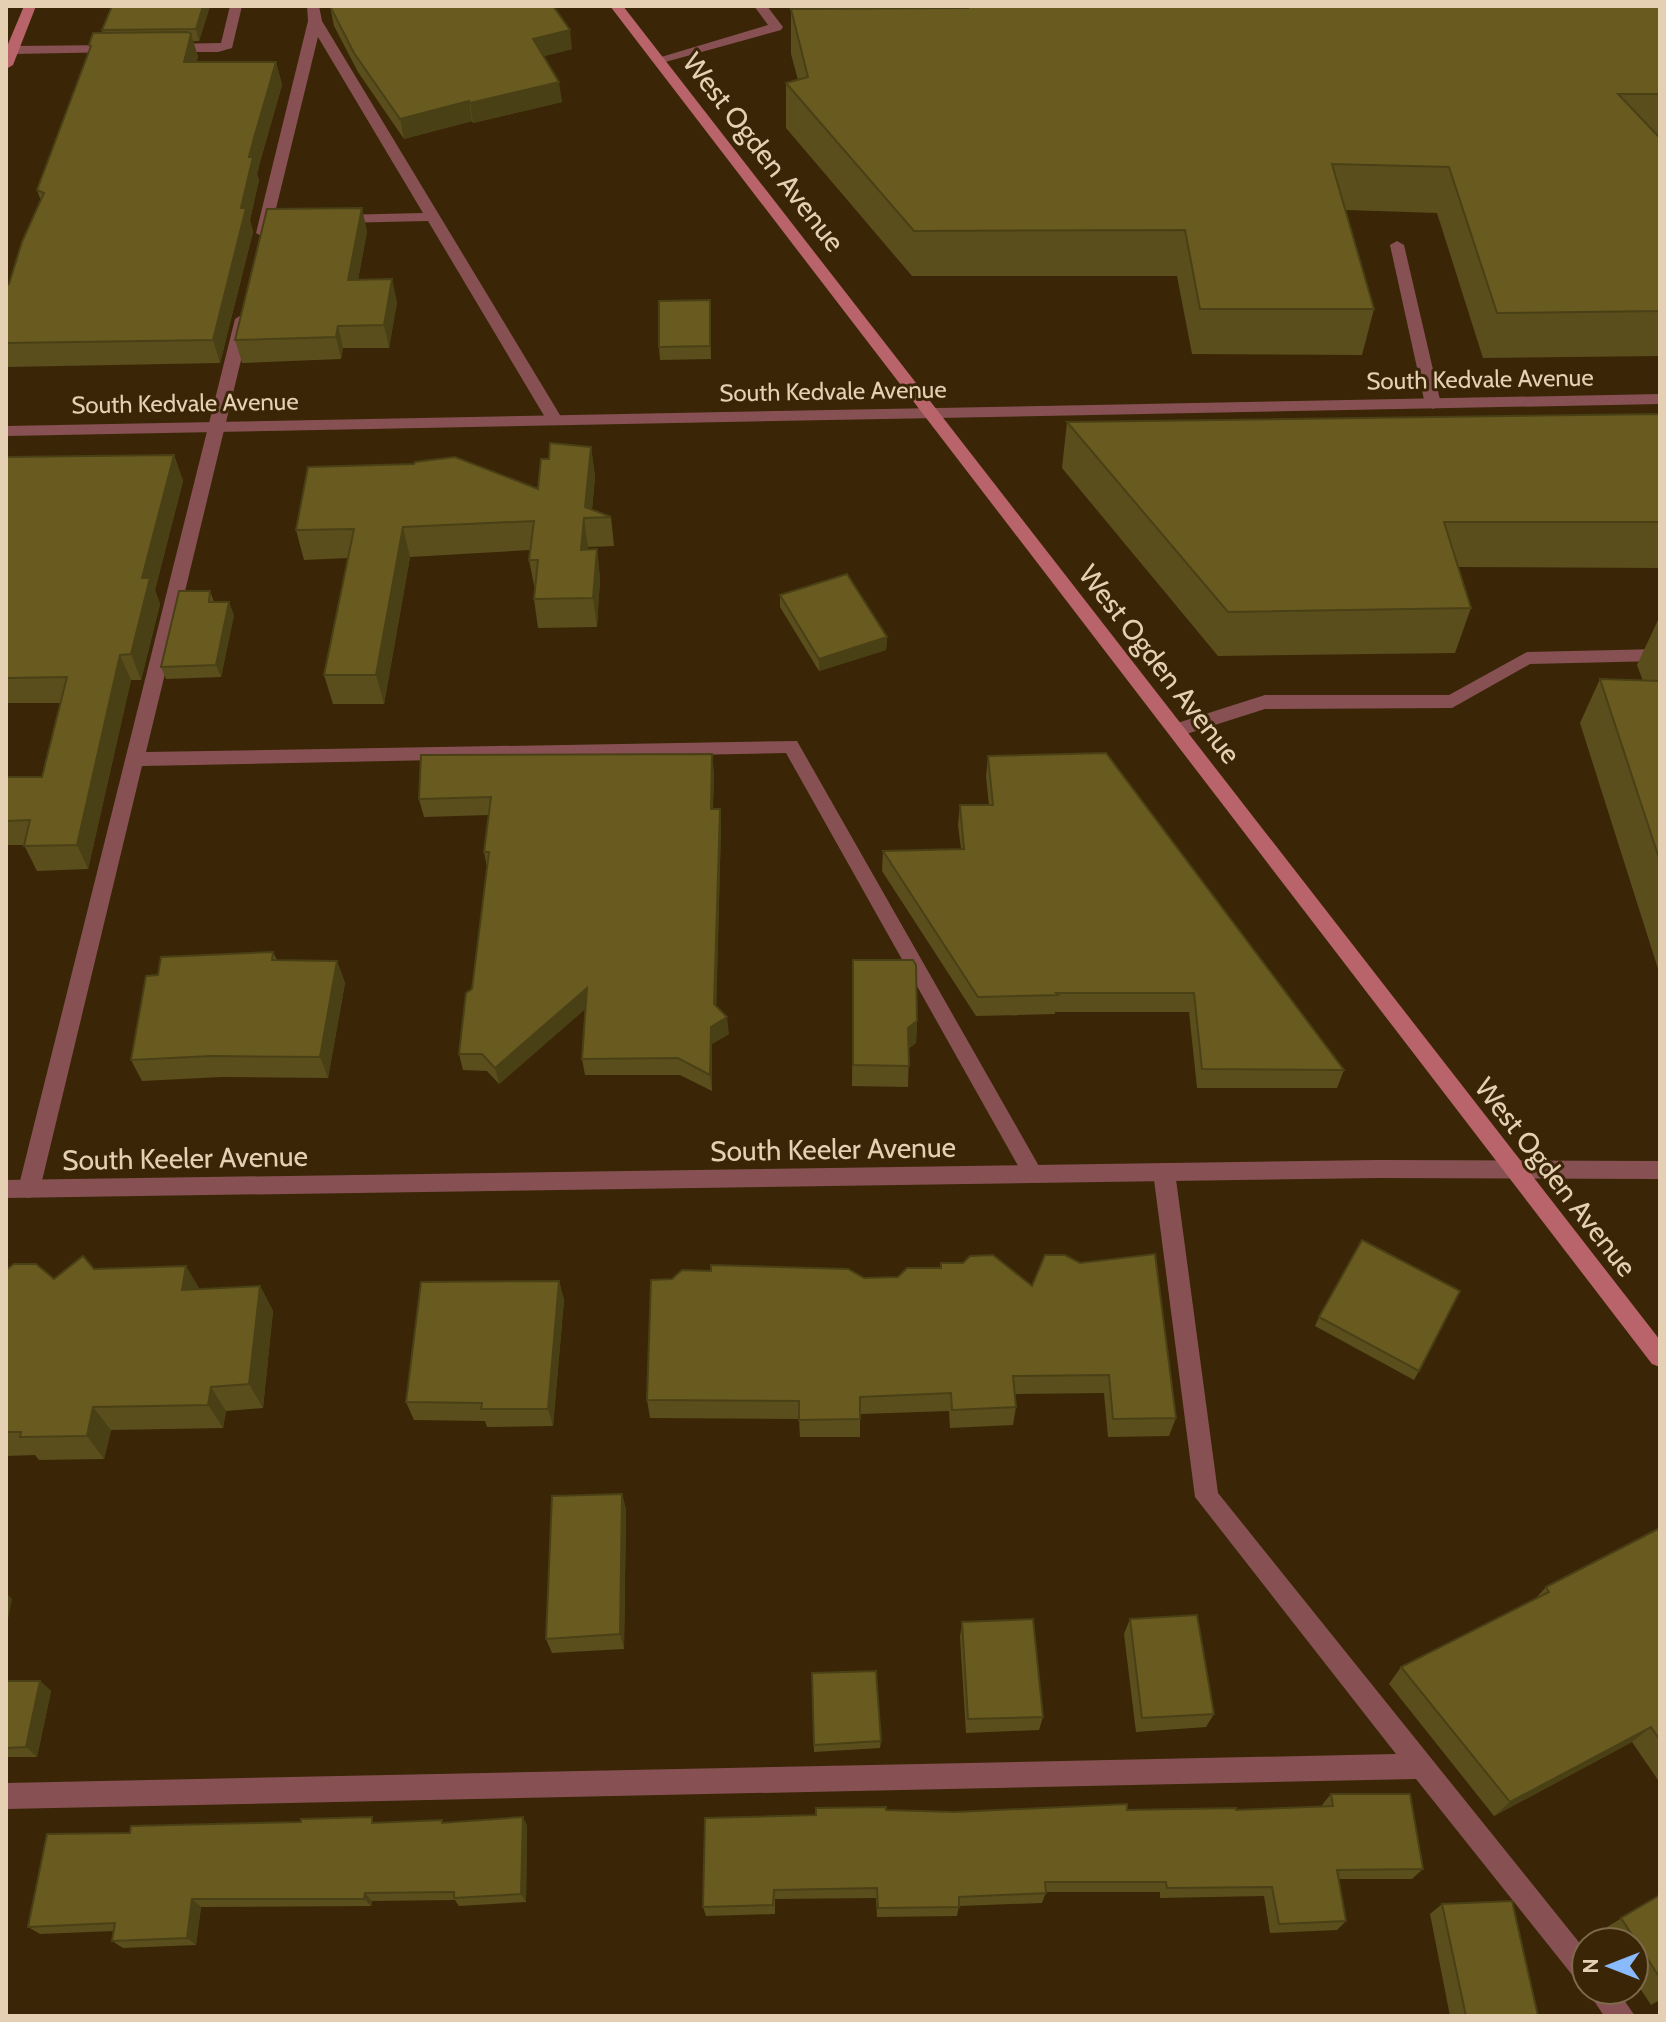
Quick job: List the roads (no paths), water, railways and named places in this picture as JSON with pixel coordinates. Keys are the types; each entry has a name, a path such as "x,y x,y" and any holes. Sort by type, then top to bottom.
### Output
{"main road":[{"path":"6,65 30,6"},
{"name":"West Ogden Avenue","path":"616,6 1660,1357"}],"street":[{"path":"159,48 218,48 227,45 236,6"},
{"path":"658,60 776,27 760,6"},
{"path":"314,14 555,420"},
{"path":"259,249 274,220 314,14"},
{"path":"12,50 129,49"},
{"path":"327,219 434,217"},
{"path":"1397,245 1433,404"},
{"path":"12,1190 134,759 245,308"},
{"name":"South Kedvale Avenue","path":"6,431 1660,399"},
{"path":"1177,730 1265,702 1452,701 1527,658 1660,655"},
{"path":"134,759 791,746 1033,1174"},
{"name":"South Keeler Avenue","path":"12,1190 1164,1172 1660,1170"},
{"path":"1164,1172 1207,1497 1570,1952"},
{"path":"6,1796 1423,1766"}]}
